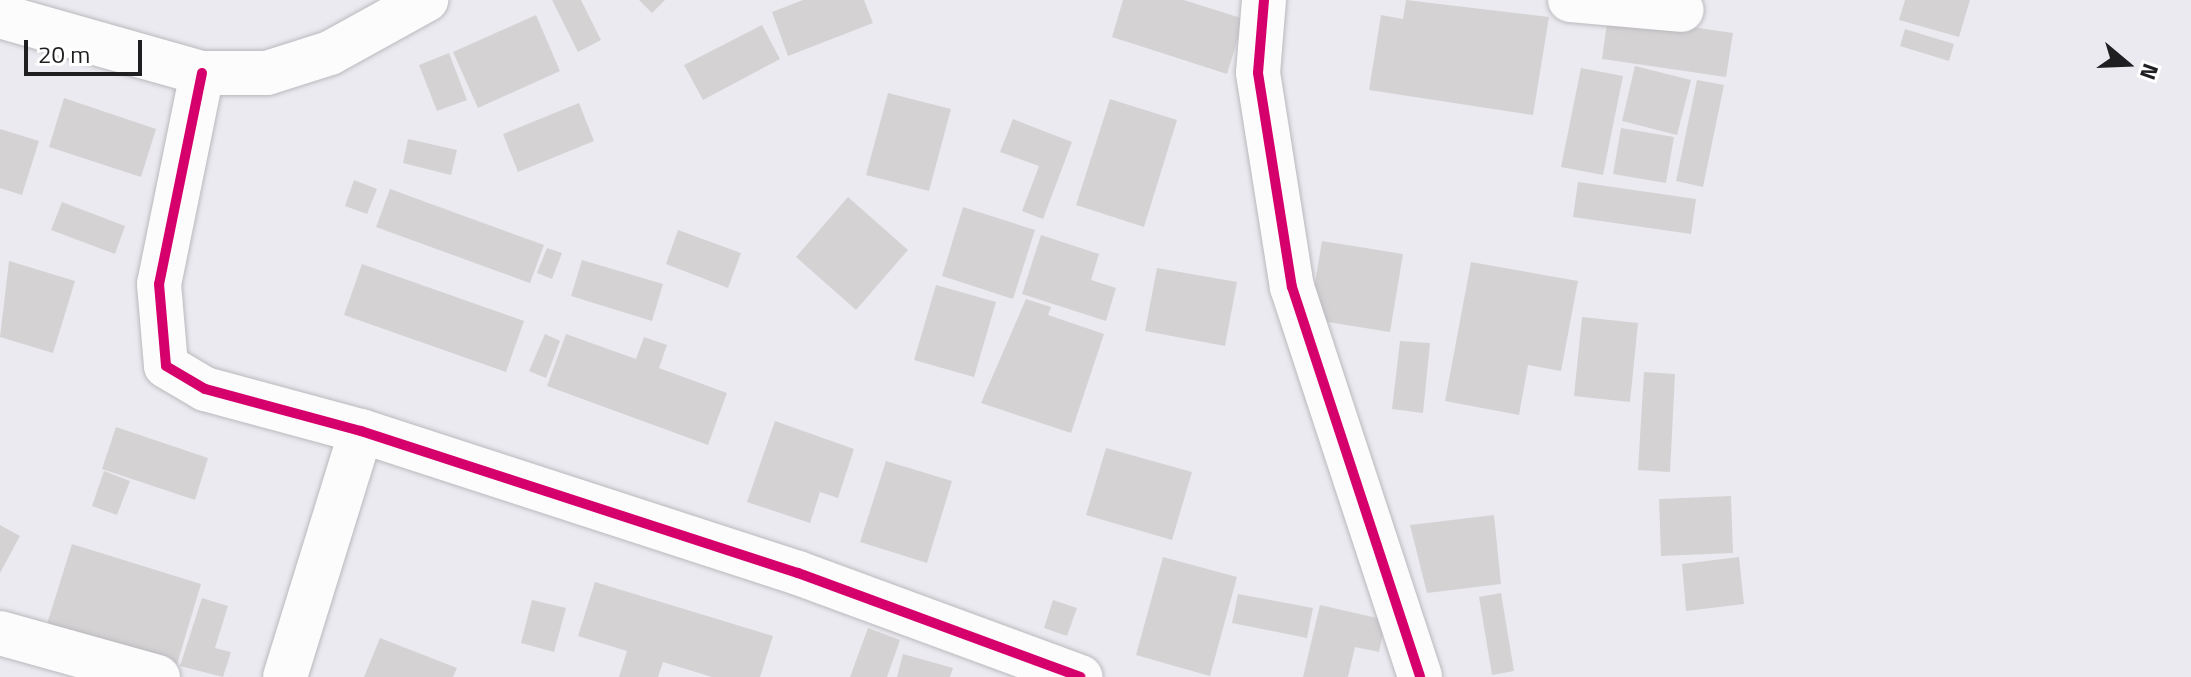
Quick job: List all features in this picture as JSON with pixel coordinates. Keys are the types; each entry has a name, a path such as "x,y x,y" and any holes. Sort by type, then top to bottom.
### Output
{"street":[{"path":"0,16 202,73 267,73 330,53 426,0"},
{"path":"1264,0 1258,73 1292,287 1420,677"},
{"path":"1570,0 1682,10"},
{"path":"202,73 159,284 166,366 205,389 361,431 963,629 1080,677"},
{"path":"285,677 361,431"},
{"path":"0,633 158,677"}],"building":[{"path":"552,0 581,0 601,40 578,52"},
{"path":"639,0 665,0 652,13"},
{"path":"803,0 864,0 873,23 788,56 772,12"},
{"path":"1123,0 1184,0 1244,19 1227,74 1112,37"},
{"path":"1406,0 1549,17 1533,115 1369,90 1381,15 1403,19"},
{"path":"1905,0 1970,0 1959,37 1899,20"},
{"path":"536,15 560,71 478,108 453,52"},
{"path":"1608,15 1733,33 1726,77 1602,59"},
{"path":"762,25 780,59 703,100 684,65"},
{"path":"1905,29 1954,44 1949,61 1900,46"},
{"path":"449,53 467,100 437,111 419,65"},
{"path":"1635,66 1691,80 1677,135 1622,121"},
{"path":"1581,68 1623,76 1603,175 1561,167"},
{"path":"1697,80 1724,85 1703,187 1676,181"},
{"path":"888,93 951,109 929,191 866,175"},
{"path":"64,98 156,129 141,177 49,147"},
{"path":"1110,99 1177,120 1144,227 1076,205"},
{"path":"579,103 594,141 518,172 503,134"},
{"path":"1013,119 1072,142 1043,219 1022,211 1039,166 1000,152"},
{"path":"1621,128 1674,137 1666,183 1613,174"},
{"path":"0,129 39,141 22,195 0,188"},
{"path":"408,139 457,150 451,175 403,163"},
{"path":"354,180 377,189 367,214 345,206"},
{"path":"1578,182 1696,199 1691,234 1573,217"},
{"path":"390,189 544,245 530,283 376,227"},
{"path":"848,197 908,250 856,310 796,257"},
{"path":"62,202 125,226 115,254 51,230"},
{"path":"963,207 1035,230 1013,299 942,276"},
{"path":"678,230 741,253 728,288 666,264"},
{"path":"1041,235 1099,254 1091,280 1116,288 1106,321 1022,294"},
{"path":"1322,241 1403,254 1390,332 1309,319"},
{"path":"547,248 562,253 552,279 537,273"},
{"path":"582,260 663,284 652,321 571,296"},
{"path":"9,261 75,281 53,353 0,337"},
{"path":"1471,262 1578,281 1561,371 1528,365 1519,415 1445,401"},
{"path":"362,264 524,321 506,372 344,315"},
{"path":"1157,268 1237,282 1225,346 1145,331"},
{"path":"936,285 996,302 974,377 914,360"},
{"path":"1026,299 1051,307 1048,315 1104,334 1071,433 981,403"},
{"path":"1582,317 1638,323 1630,402 1574,396"},
{"path":"545,334 560,341 546,378 529,371"},
{"path":"566,334 636,359 644,337 667,345 659,368 727,393 708,445 547,386"},
{"path":"1400,341 1430,343 1423,413 1392,409"},
{"path":"1644,372 1675,374 1670,472 1638,470"},
{"path":"775,421 854,449 838,498 820,492 810,523 747,502"},
{"path":"116,427 208,458 195,500 102,469"},
{"path":"1106,448 1192,472 1172,540 1086,515"},
{"path":"886,461 952,481 927,563 860,542"},
{"path":"104,471 130,481 117,515 92,506"},
{"path":"1731,496 1733,553 1661,556 1659,499"},
{"path":"1494,515 1501,584 1427,593 1410,525"},
{"path":"0,525 20,536 0,573"},
{"path":"72,544 201,584 177,664 47,624"},
{"path":"1163,557 1237,577 1210,676 1136,655"},
{"path":"1739,557 1744,604 1686,611 1682,564"},
{"path":"595,582 773,636 760,677 712,677 663,662 658,677 619,677 627,651 578,636"},
{"path":"1501,593 1514,671 1492,675 1479,597"},
{"path":"1238,594 1313,608 1307,638 1232,623"},
{"path":"202,598 228,606 215,648 231,652 223,677 180,666"},
{"path":"532,600 566,608 554,652 521,643"},
{"path":"1053,600 1077,608 1067,636 1044,628"},
{"path":"1320,605 1386,620 1379,652 1355,647 1348,677 1303,677"},
{"path":"868,628 900,640 887,677 850,677"},
{"path":"380,638 457,668 453,677 364,677"},
{"path":"903,654 953,668 950,677 897,677"}],"cycle path":[{"path":"1264,0 1258,73 1292,287 1420,677"},
{"path":"202,73 159,284 166,366 205,389 361,431 798,573 1080,677"}]}
